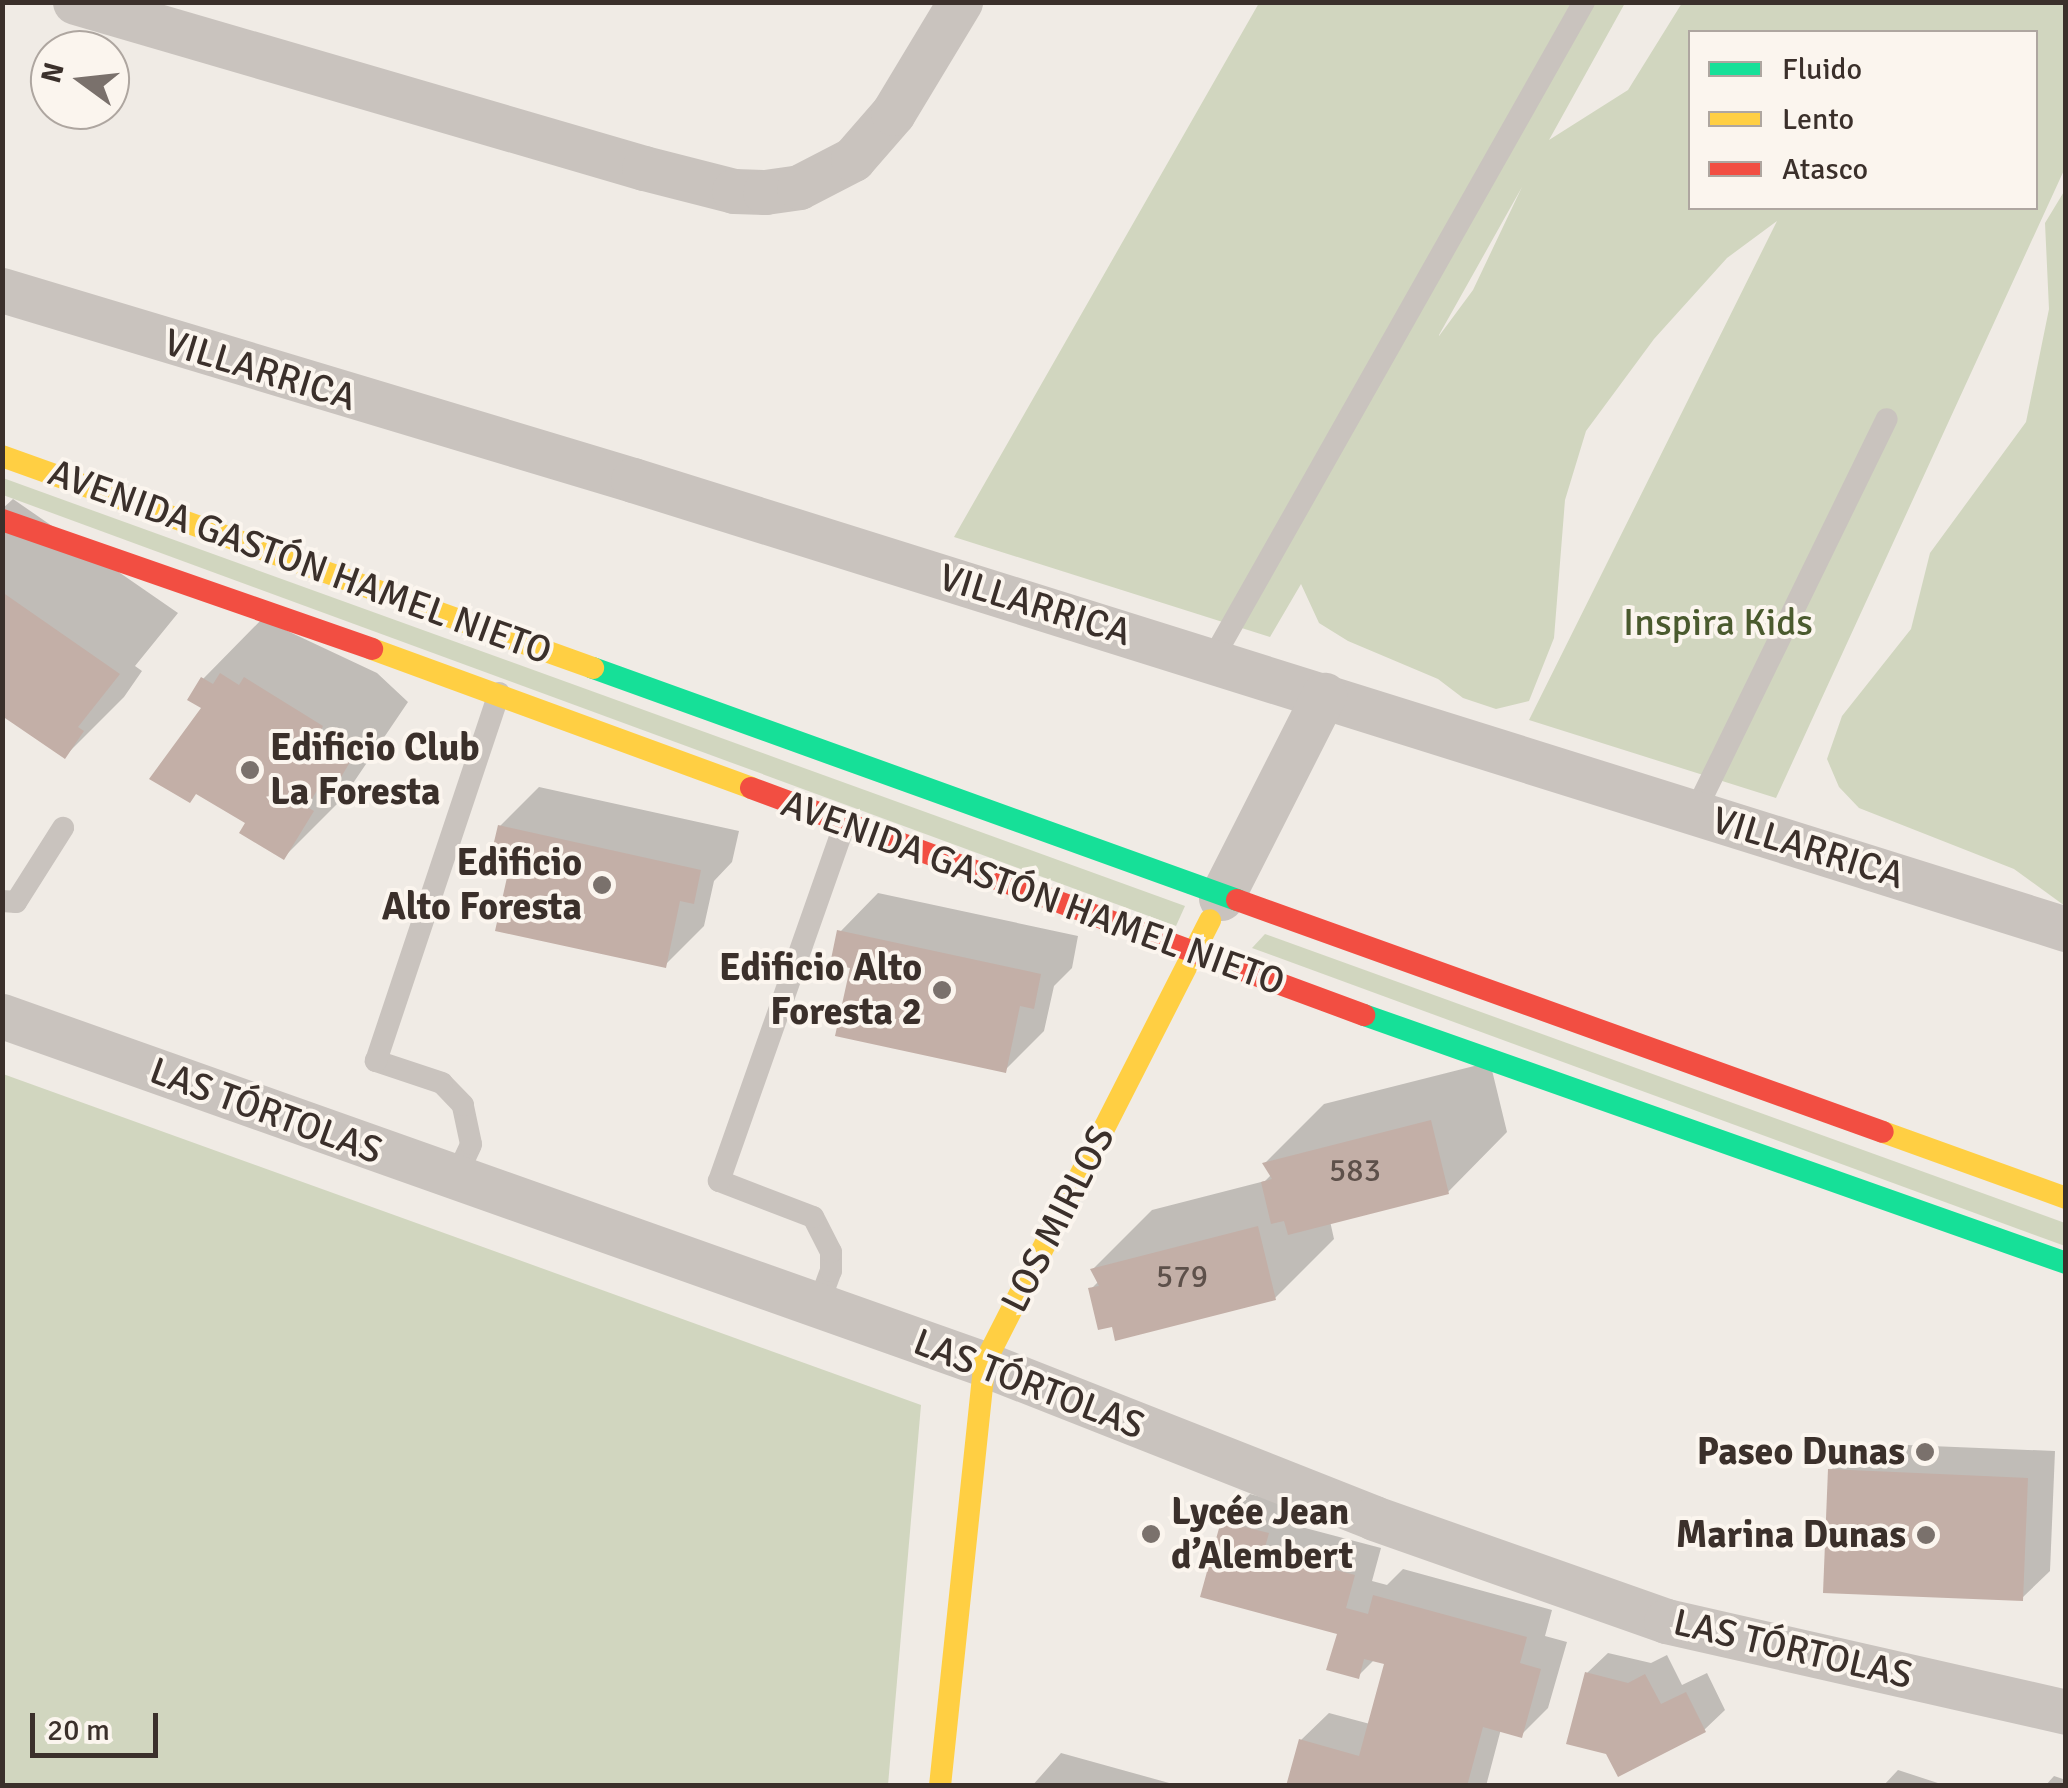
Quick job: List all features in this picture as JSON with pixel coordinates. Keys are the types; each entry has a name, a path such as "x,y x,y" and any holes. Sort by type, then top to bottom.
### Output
{"main road":[{"name":"AVENIDA GASTÓN HAMEL NIETO","path":"2,456 345,575 1221,898 2066,1198"},
{"name":"AVENIDA GASTÓN HAMEL NIETO","path":"2,520 499,693 1193,954 2066,1263"},
{"name":"LOS MIRLOS","path":"940,1786 984,1364 1221,898"}],"street":[{"path":"75,2 644,168 734,191 765,192 828,175 864,148 960,2"},
{"name":"VILLARRICA","path":"2,290 1212,660 2066,928"},
{"name":"LOS MIRLOS","path":"1221,898 1324,695"},
{"name":"LAS TÓRTOLAS","path":"2,1016 984,1364 1374,1518 1666,1620 2066,1712"}],"lane":[{"path":"1212,660 1584,2"},
{"path":"1695,812 1888,420"},
{"path":"455,1179 471,1144 463,1106 442,1083 376,1061 499,693"},
{"path":"818,1306 832,1271 824,1234 814,1217 718,1181 846,823"},
{"path":"2,900 16,902 63,828"}],"green space":[{"name":"Inspira Kids","path":"1259,3 1625,3 1549,140 1628,90 1682,3 2065,3 2065,168 1776,798 1529,720 1777,221 1727,258 1654,339 1586,431 1565,500 1554,638 1529,701 1496,709 1463,698 1438,679 1348,641 1319,623 1301,584 1270,637 954,537","holes":["1522,187 1473,290 1439,336"]},
{"path":"2065,190 2065,906 2014,869 1859,808 1839,787 1827,759 1842,716 1911,629 1930,553 2026,422 2049,309 2045,223"},
{"path":"3,478 1185,906 1176,926 3,495"},
{"path":"1265,934 2065,1223 2065,1246 1252,948"},
{"path":"3,1074 921,1405 888,1785 3,1785"}],"building":[{"path":"2,592 120,674 78,727 84,731 65,759 2,716"},
{"name":"Edificio Club La Foresta","path":"220,673 239,685 244,677 323,726 319,734 350,762 334,789 322,782 307,807 314,811 284,860 239,833 245,823 196,794 190,803 149,779 201,708 187,700 201,677 213,684"},
{"name":"Edificio Alto Foresta","path":"498,825 701,870 694,904 680,901 666,968 495,931 510,864 490,859"},
{"name":"Edificio Alto Foresta 2","path":"837,930 1041,974 1034,1009 1020,1006 1006,1073 835,1036 850,968 830,964"},
{"path":"1431,1120 1449,1194 1288,1235 1284,1221 1271,1224 1261,1182 1272,1179 1262,1163"},
{"path":"1258,1226 1276,1300 1115,1341 1112,1327 1098,1330 1088,1288 1099,1286 1090,1269"},
{"name":"Marina Dunas","path":"1828,1469 2028,1478 2023,1601 1823,1593"},
{"path":"1221,1521 1269,1533 1264,1551 1355,1575 1346,1608 1368,1614 1373,1595 1527,1637 1520,1663 1541,1669 1522,1738 1483,1727 1467,1786 1286,1786 1299,1739 1359,1756 1384,1664 1364,1659 1359,1679 1326,1670 1337,1634 1200,1597"},
{"path":"1585,1672 1628,1683 1645,1674 1661,1704 1686,1692 1706,1732 1618,1777 1606,1754 1566,1744"}],"traffic: fast":[{"path":"593,668 1237,900"},
{"path":"1364,1015 2066,1263"}],"traffic: slow":[{"path":"2,456 593,668"},
{"path":"372,649 751,788"},
{"path":"940,1786 984,1364 1210,920"},
{"path":"1883,1132 2066,1198"}],"traffic: jam":[{"path":"2,520 372,649"},
{"path":"751,788 1364,1015"},
{"path":"1237,900 1883,1132"}],"place":[{"name":"Edificio Club La Foresta","path":"250,770"},
{"name":"Edificio Alto Foresta","path":"602,885"},
{"name":"Edificio Alto Foresta 2","path":"942,990"},
{"name":"Paseo Dunas","path":"1925,1452"},
{"name":"Lycée Jean d’Alembert","path":"1151,1534"},
{"name":"Marina Dunas","path":"1926,1535"}]}
